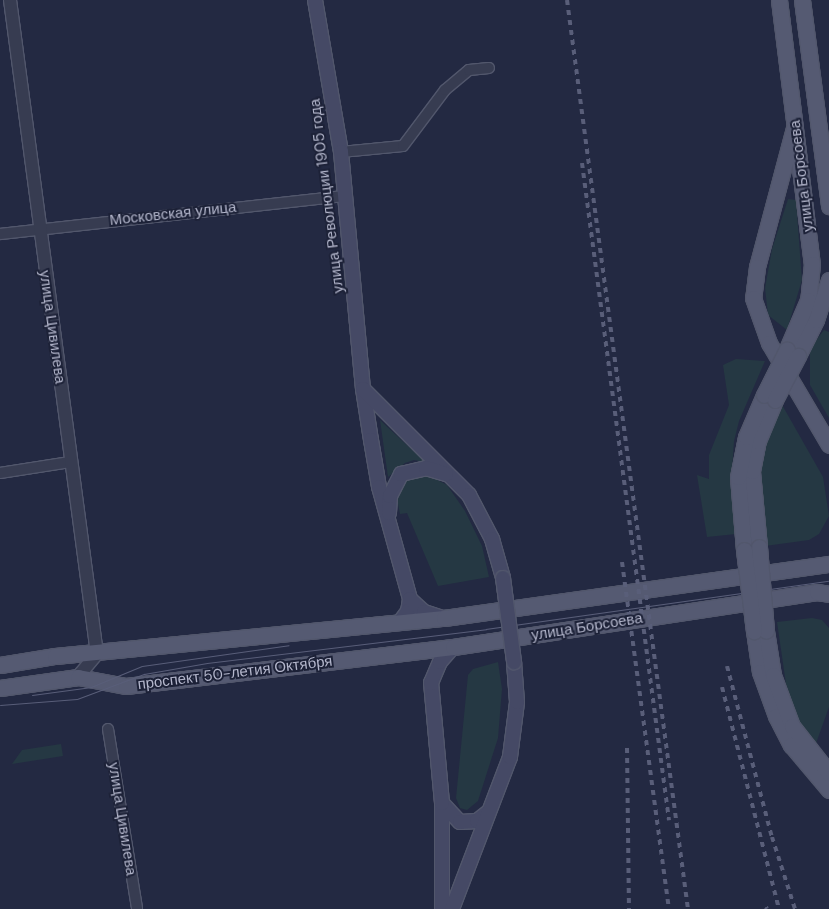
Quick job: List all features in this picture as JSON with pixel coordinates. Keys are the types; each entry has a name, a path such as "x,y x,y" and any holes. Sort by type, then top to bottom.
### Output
{"main road":[{"name":"улица Революции 1905 года","path":"315,0 341,152 363,389 378,487 410,599"},
{"name":"улица Борсоева","path":"779,0 805,189 812,282 792,352"},
{"name":"улица Борсоева","path":"802,0 829,206"},
{"path":"796,121 757,267 753,298 769,343 829,445"},
{"path":"829,280 822,319 792,352 769,398 746,437 738,477 752,548 760,631 780,697 792,726 829,773"},
{"path":"363,389 451,476 482,514 503,578 514,662 516,730 510,757 452,909"},
{"name":"улица Революции 1905 года","path":"388,519 390,496 401,474 426,468 451,476"},
{"path":"0,665 444,618 826,563"},
{"name":"улица Борсоева","path":"410,651 453,647 825,592"},
{"path":"400,622 408,611 410,599"},
{"path":"410,599 424,612 444,618"},
{"path":"760,631 756,654 766,693 792,745 829,790"},
{"path":"442,909 442,803 431,683 440,662 453,647"},
{"name":"проспект 50-летия Октября","path":"0,688 78,677 126,686 410,651"},
{"path":"442,803 460,822 477,822 488,812"}],"street":[{"name":"улица Цивилева","path":"10,0 70,462 98,654"},
{"path":"341,152 403,146 445,90 469,70 489,68"},
{"name":"Московская улица","path":"0,234 39,228 346,196"},
{"path":"0,472 70,462"},
{"path":"78,677 98,654"},
{"name":"улица Цивилева","path":"108,729 137,909"}],"shaded area":[{"path":"788,199 796,200 802,280 787,330 768,315 765,288 772,249"},
{"path":"824,330 829,332 829,418 810,385 810,348"},
{"path":"736,359 765,361 739,421 734,441 731,486 736,534 707,537 697,475 709,479 709,455 729,405 723,365"},
{"path":"781,403 823,477 829,516 819,534 809,540 765,546 759,497 760,469 764,445"},
{"path":"380,420 425,462 414,460 405,463 388,477"},
{"path":"426,474 447,485 465,511 482,546 489,577 438,586 407,513 400,514 397,499 404,480"},
{"path":"812,618 822,620 829,628 829,707 814,749 792,709 787,691 777,622"},
{"path":"498,662 502,689 498,738 478,801 467,810 460,808 456,798 468,675 473,669"},
{"path":"61,744 63,756 12,764 22,750"}],"tram line":[{"path":"0,705 77,699 144,674 207,663 486,629 829,581"},
{"path":"32,695 91,687 142,666 289,645"}],"railway":[{"path":"567,0 688,909"},
{"path":"582,163 669,820"},
{"path":"622,562 669,909"},
{"path":"727,666 772,837 795,909"},
{"path":"722,687 779,909"},
{"path":"627,748 629,909"}]}
